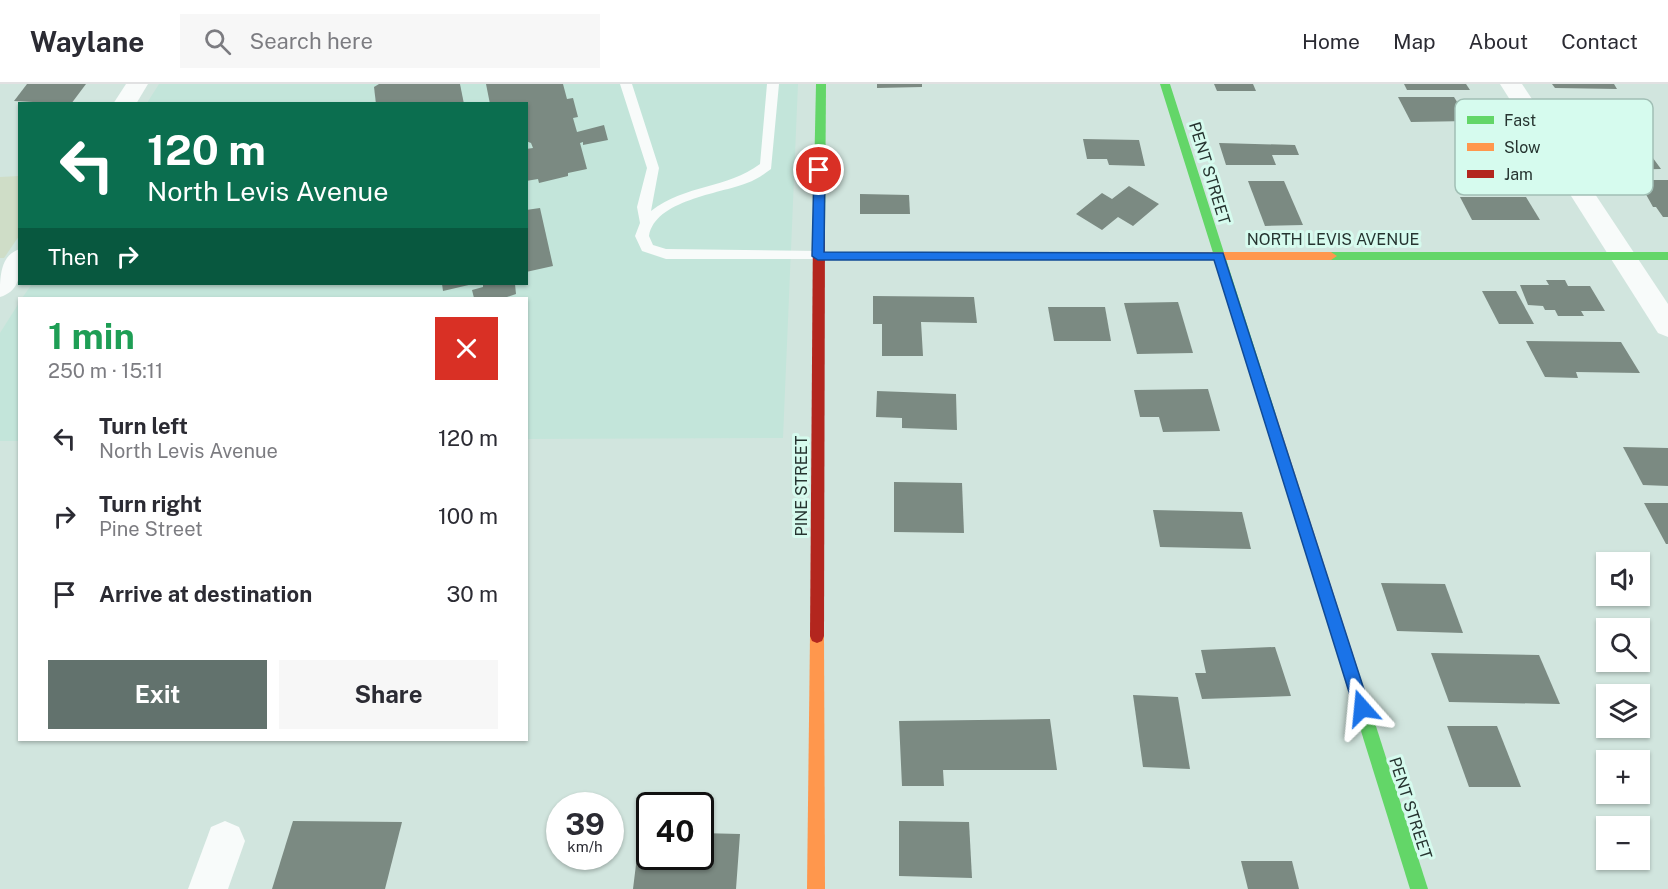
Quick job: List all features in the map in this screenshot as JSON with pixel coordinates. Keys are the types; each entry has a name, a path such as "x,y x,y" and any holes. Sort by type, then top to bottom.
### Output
{"street":[{"path":"125,102 137,84"},
{"name":"PINE STREET","path":"816,889 818,256 821,84"},
{"name":"PENT STREET","path":"1165,84 1419,889"},
{"path":"1511,84 1521,99"},
{"path":"1583,195 1668,327"},
{"name":"NORTH LEVIS AVENUE","path":"818,256 1668,256"},
{"path":"0,286 18,261"},
{"path":"208,889 225,841"}],"lane":[{"path":"626,84 653,168 644,207 646,223 642,236 647,248 666,254 818,256"},
{"path":"646,223 666,204 680,196 748,177 766,166 773,84"}],"shaded area":[{"path":"159,84 798,84 783,438 528,439 528,297 23,297 31,285 528,285 528,102 148,102"},
{"path":"18,176 18,237 4,258 0,258 0,177"},
{"path":"18,305 18,441 0,441 0,333"}],"building":[{"path":"27,84 86,84 72,102 14,101"},
{"path":"379,84 460,84 464,102 376,102 374,87"},
{"path":"486,84 563,84 567,99 573,98 578,117 573,118 577,132 604,125 608,140 583,145 583,142 580,143 587,169 539,183 538,179 528,181 528,149 533,148 528,142 528,102 490,102"},
{"path":"877,84 922,84 922,87 877,88"},
{"path":"1214,84 1253,84 1256,91 1217,91"},
{"path":"1404,84 1466,84 1470,90 1407,90"},
{"path":"1552,84 1614,84 1617,89 1555,88"},
{"path":"1398,97 1454,97 1455,99 1455,121 1411,122"},
{"path":"1083,139 1139,140 1145,166 1109,165 1107,159 1087,159"},
{"path":"1219,143 1295,145 1299,155 1272,155 1276,165 1226,165"},
{"path":"1653,158 1661,169 1653,169"},
{"path":"1653,180 1668,180 1668,217 1663,217 1656,207 1653,207 1646,195 1653,195"},
{"path":"1248,181 1284,181 1303,225 1265,226"},
{"path":"1129,186 1159,204 1133,226 1118,217 1102,230 1076,214 1102,193 1112,199"},
{"path":"860,194 909,195 910,214 860,214"},
{"path":"1460,197 1526,197 1540,220 1472,220"},
{"path":"540,208 553,266 528,272 528,210"},
{"path":"1546,280 1565,280 1568,286 1590,286 1605,311 1581,311 1584,316 1558,316 1555,310 1545,310 1543,306 1528,305 1520,285 1549,285"},
{"path":"442,285 469,285 443,291"},
{"path":"483,285 515,285 516,294 507,297 474,297 472,290 483,287"},
{"path":"1482,291 1516,291 1534,324 1499,324"},
{"path":"873,296 974,297 977,323 921,322 923,356 882,356 882,324 873,324"},
{"path":"1178,302 1193,353 1137,354 1124,303"},
{"path":"1048,307 1105,307 1111,341 1054,341"},
{"path":"1526,341 1621,342 1640,373 1576,372 1578,378 1545,377"},
{"path":"1208,389 1220,431 1163,432 1159,417 1140,417 1134,390"},
{"path":"877,391 956,394 957,430 902,428 902,418 876,417"},
{"path":"1623,447 1668,448 1668,486 1643,485"},
{"path":"894,482 962,483 964,533 894,532"},
{"path":"1644,503 1668,503 1668,544 1666,544"},
{"path":"1153,510 1242,512 1251,549 1160,547"},
{"path":"1381,583 1445,584 1463,633 1397,631"},
{"path":"1275,647 1291,696 1202,699 1195,673 1206,673 1201,650"},
{"path":"1431,653 1539,655 1560,704 1449,702"},
{"path":"1133,695 1178,697 1190,769 1143,767"},
{"path":"1050,719 1057,770 943,770 944,786 902,786 899,721"},
{"path":"1447,726 1497,726 1521,787 1469,787"},
{"path":"293,821 402,822 385,889 272,889"},
{"path":"899,821 969,822 972,878 899,876"},
{"path":"714,833 740,834 736,889 633,889 636,865 636,870 714,870"},
{"path":"1241,861 1292,861 1299,889 1248,889"}],"traffic: fast":[{"path":"819,224 821,84"},
{"path":"1165,84 1270,415"},
{"path":"818,256 1102,256"},
{"path":"1331,256 1668,256"},
{"path":"1351,673 1419,889"}],"traffic: slow":[{"path":"1102,256 1331,256"},
{"path":"1270,415 1351,673"},
{"path":"816,889 817,636"}],"traffic: jam":[{"path":"817,636 819,224"}],"route":[{"path":"819,170 818,256 1219,256 1362,708"}]}
